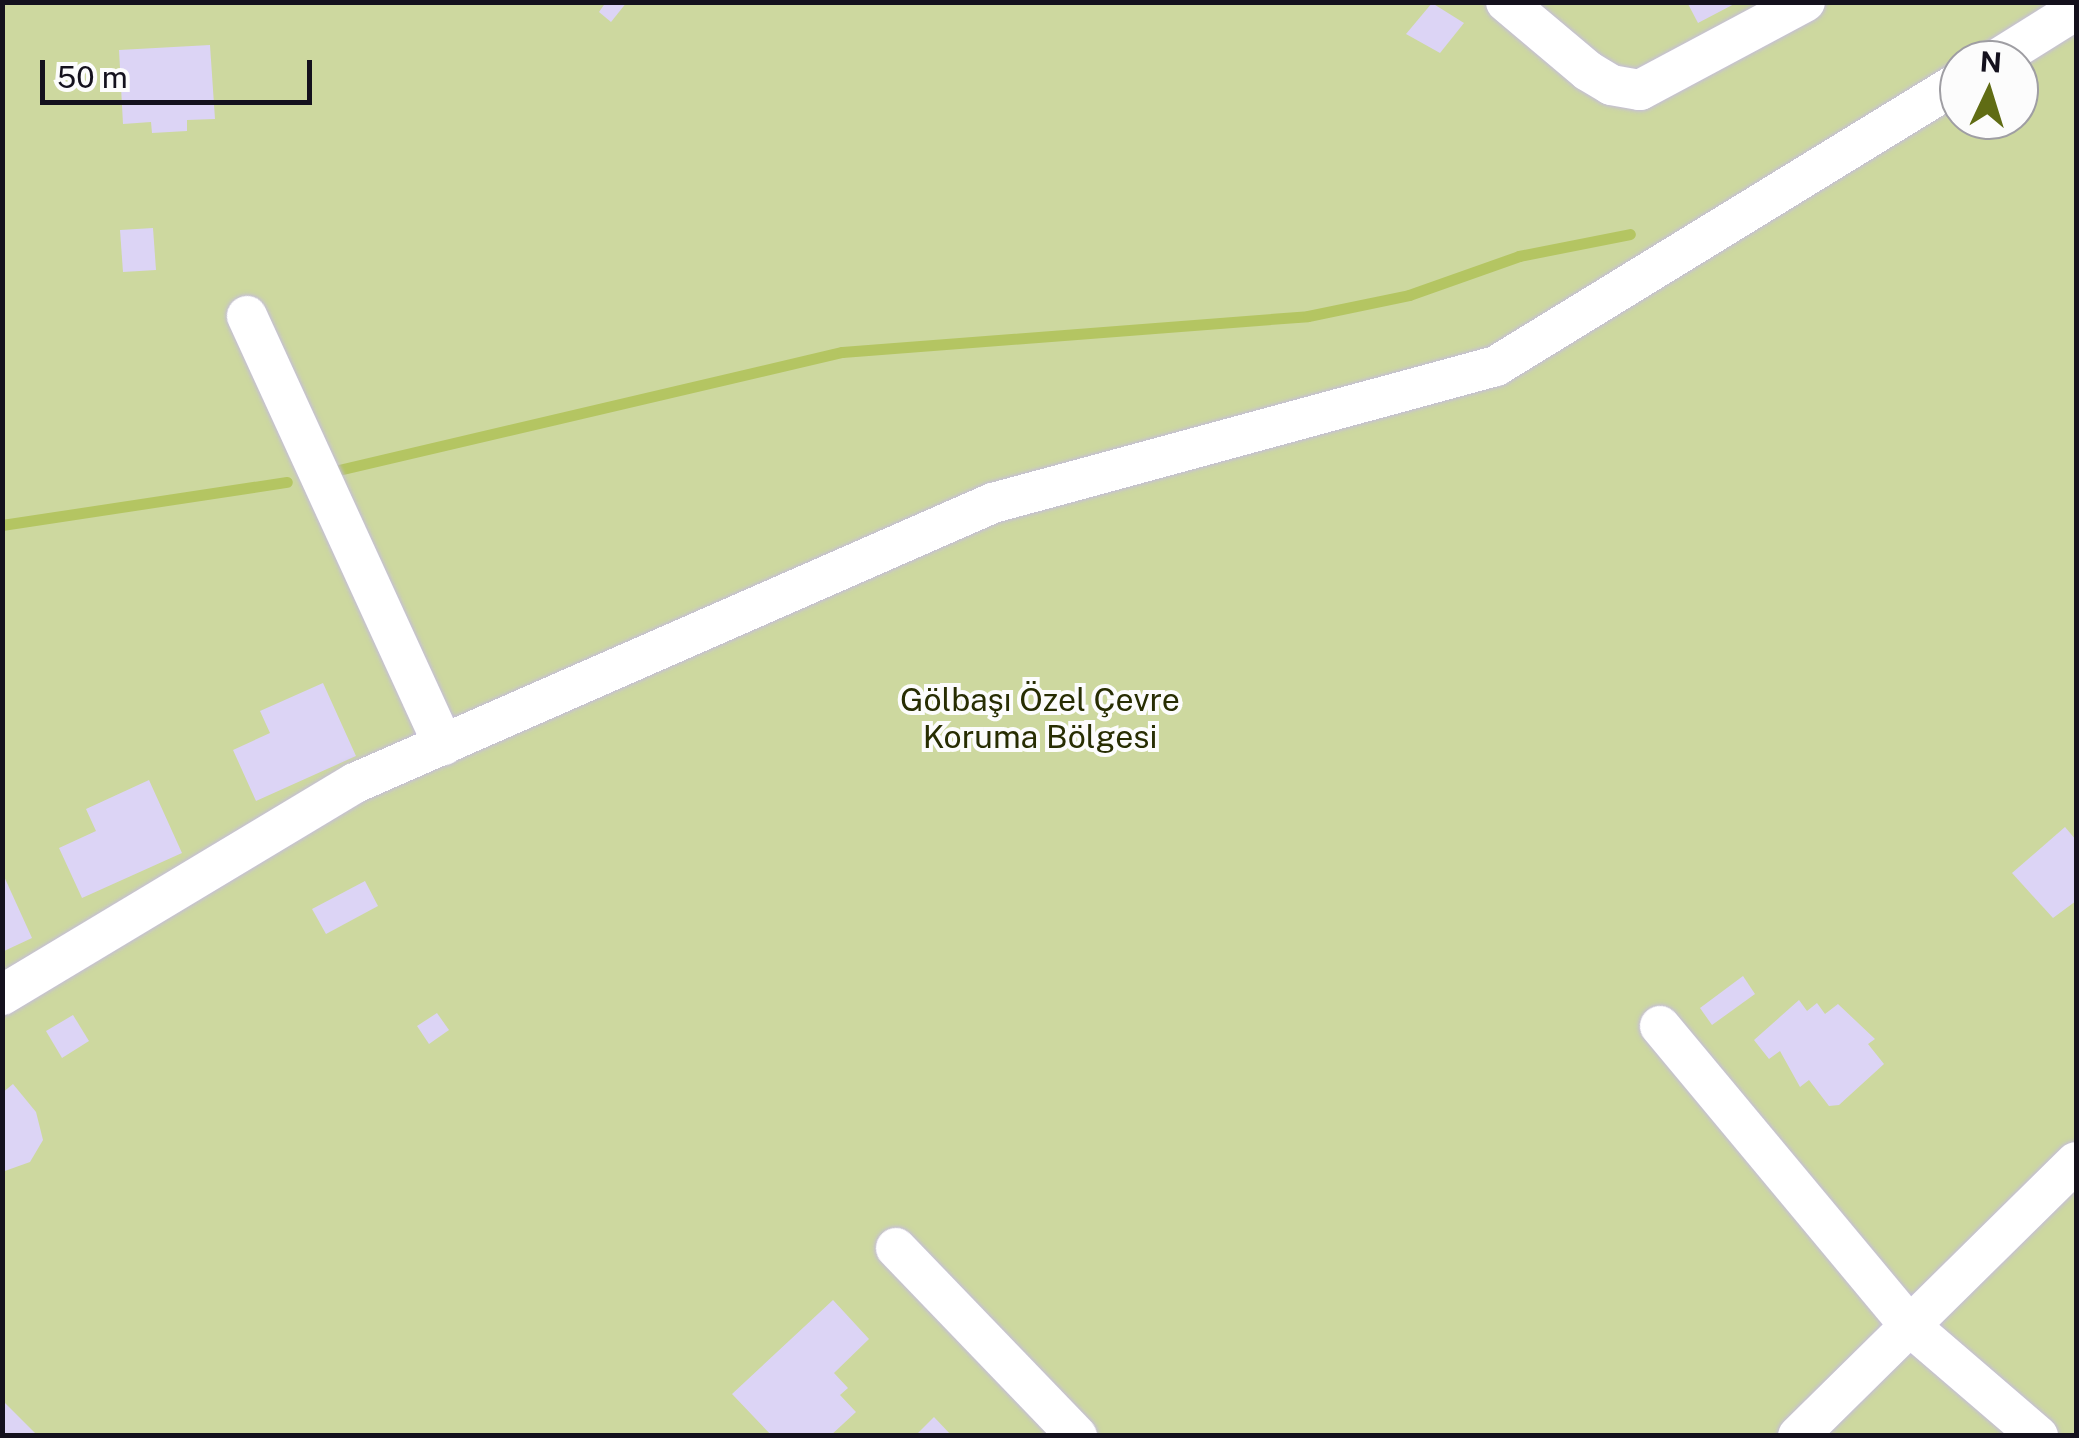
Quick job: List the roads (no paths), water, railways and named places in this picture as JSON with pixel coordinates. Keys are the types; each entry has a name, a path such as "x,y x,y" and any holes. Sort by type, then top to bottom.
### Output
{"street":[{"path":"1506,2 1588,72 1640,90 1806,2"},
{"path":"2028,40 2076,10"},
{"path":"2,996 355,783 993,503 1496,366 1939,94"},
{"path":"247,316 443,745"},
{"path":"1660,1026 1910,1326 2038,1436"},
{"path":"1798,1436 2076,1162"},
{"path":"896,1248 1076,1436"}],"waterway":[{"path":"330,472 842,352 1308,316 1409,295 1519,256 1630,234"},
{"path":"2,525 287,482"}],"park label":[{"name":"Gölbaşı Özel Çevre Koruma Bölgesi","path":"1040,720"}]}
